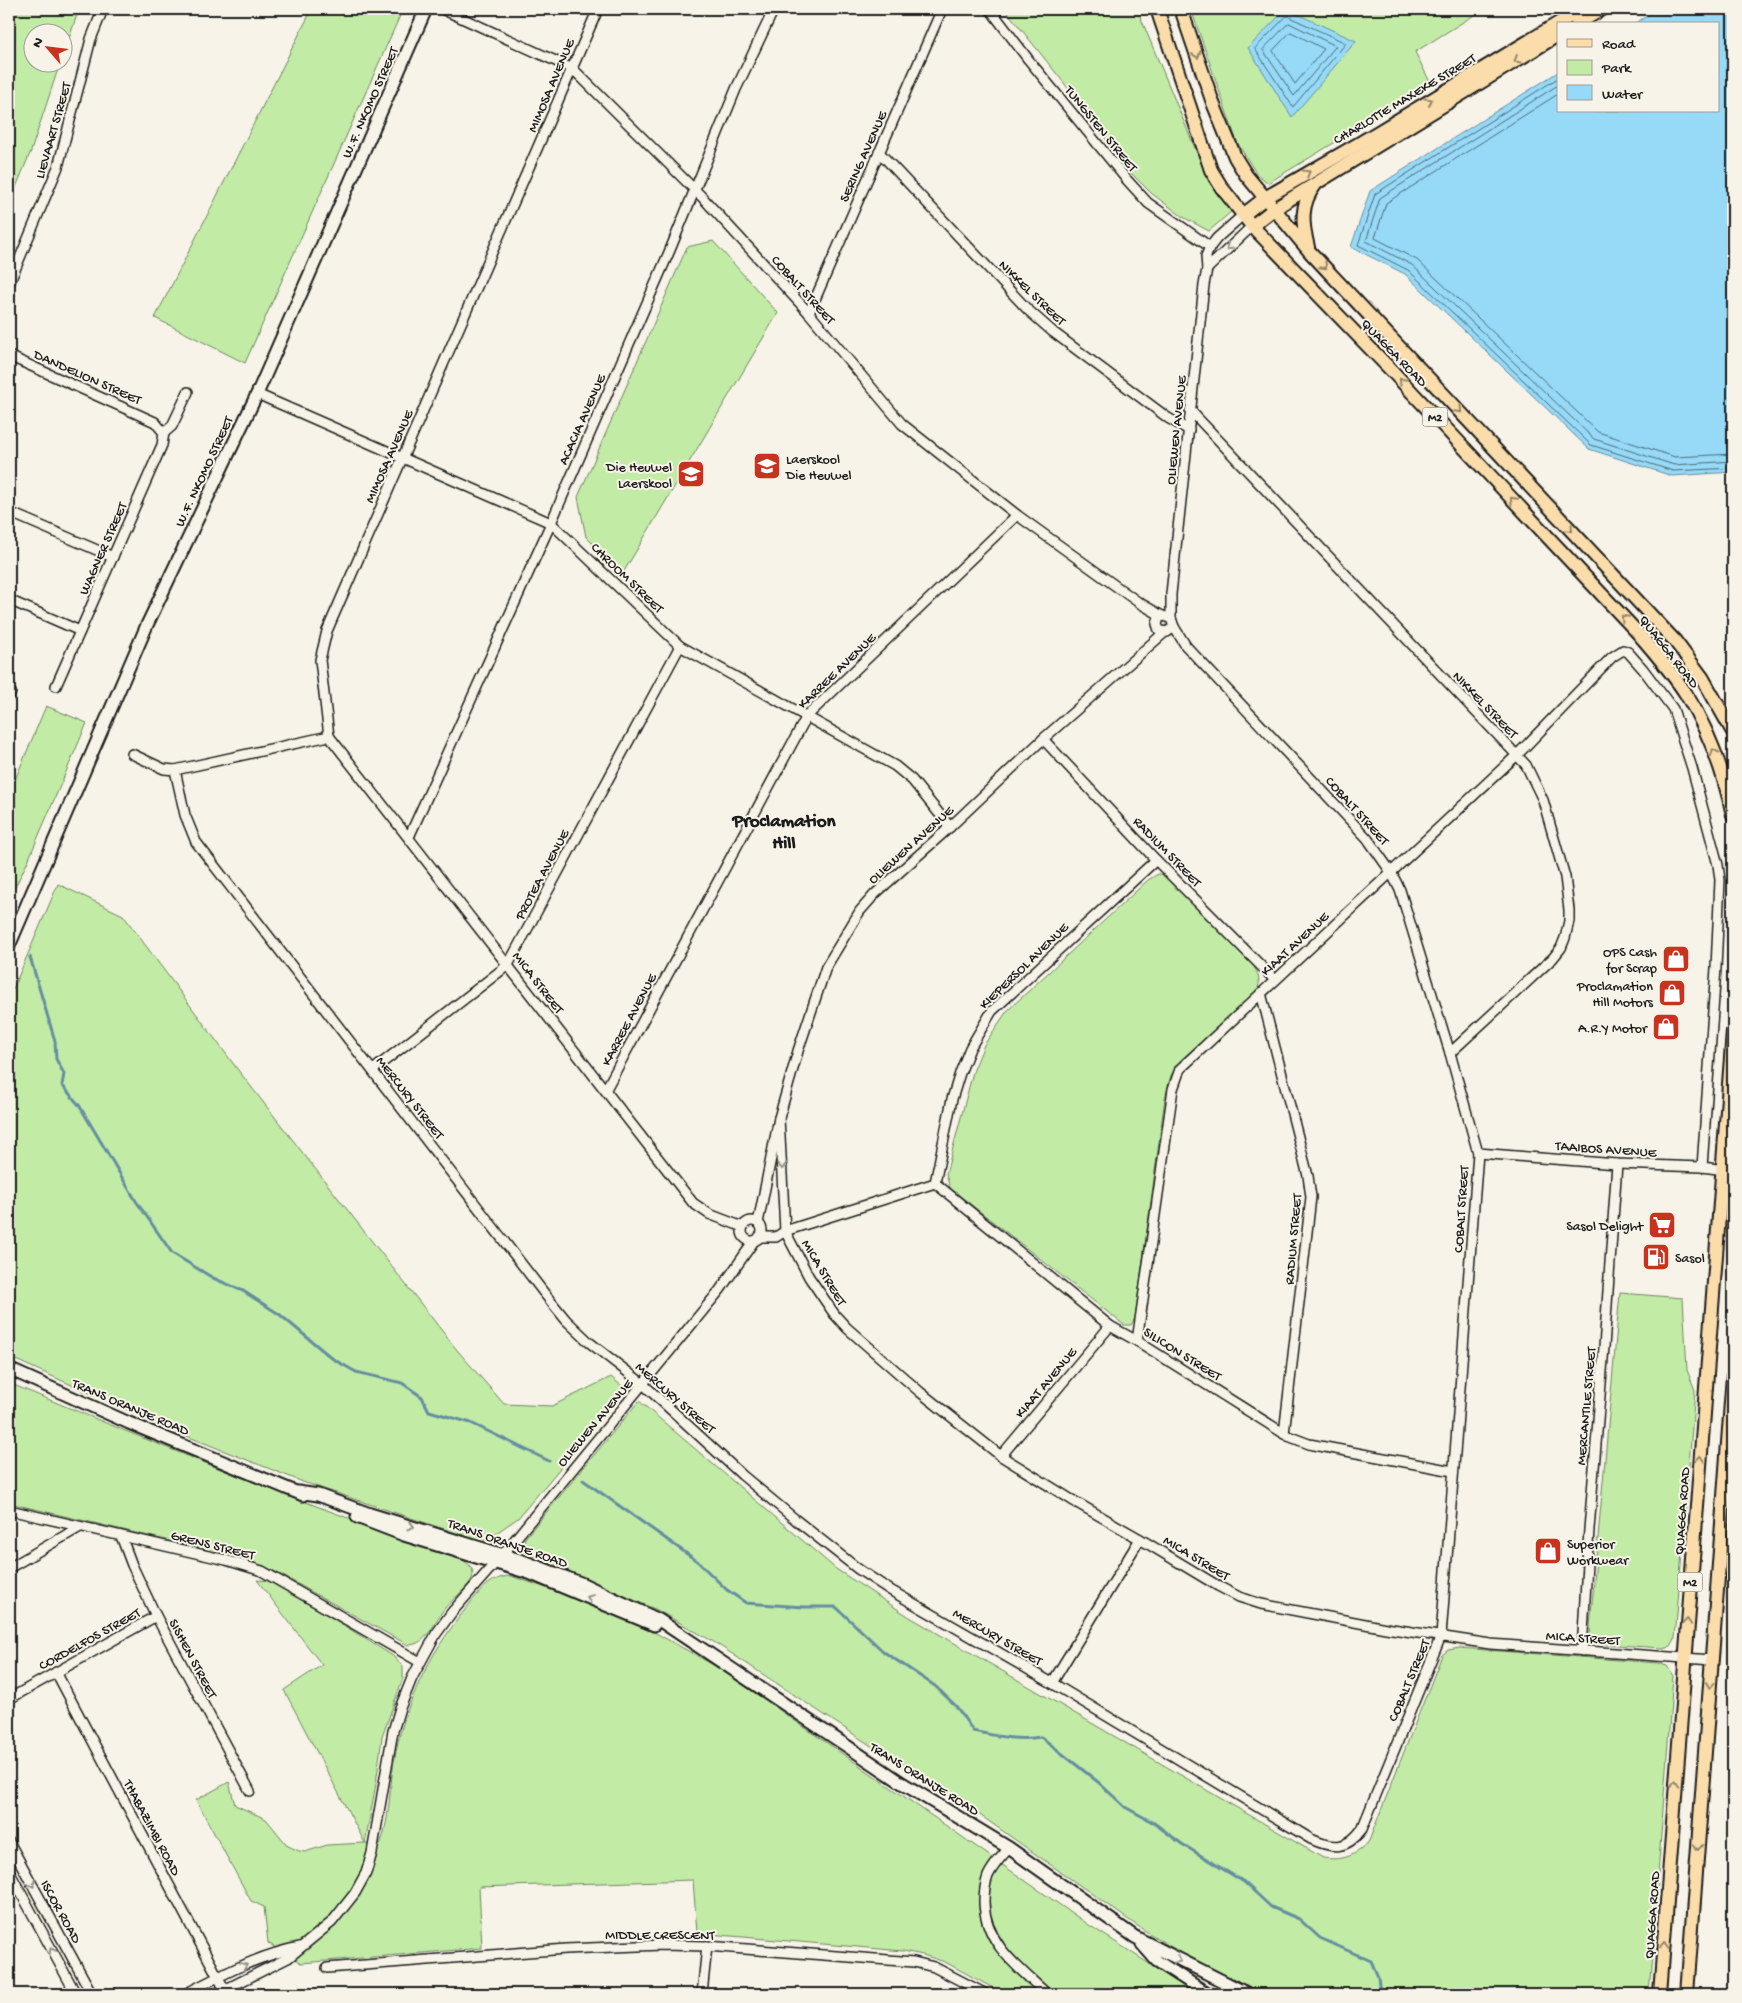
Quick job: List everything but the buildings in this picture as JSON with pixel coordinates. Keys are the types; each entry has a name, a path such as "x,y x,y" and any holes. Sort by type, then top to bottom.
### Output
{"main road":[{"name":"W.F. NKOMO STREET","path":"9,946 147,625 257,394 426,9"},
{"name":"QUAGGA ROAD","path":"1157,9 1211,170 1222,188 1252,226 1392,371 1632,626 1673,675 1686,695 1719,763 1733,815"},
{"name":"QUAGGA ROAD","path":"1181,9 1213,103 1235,157 1246,176 1310,252 1675,641 1702,677 1733,732"},
{"name":"CHARLOTTE MAXEKE STREET","path":"1560,22 1582,9"},
{"path":"1580,22 1602,9"},
{"name":"CHARLOTTE MAXEKE STREET","path":"1243,215 1265,198 1557,24"},
{"name":"CHARLOTTE MAXEKE STREET","path":"1252,226 1274,209 1320,180 1557,36"},
{"path":"1310,252 1304,232 1303,212 1310,193 1320,180"},
{"name":"QUAGGA ROAD","path":"1660,1994 1684,1657 1728,1171 1733,1031"},
{"name":"TRANS ORANJE ROAD","path":"9,1369 129,1424 298,1492 321,1504 404,1535 558,1584 699,1645"},
{"name":"M2","path":"1687,1994 1733,1375"},
{"name":"TRANS ORANJE ROAD","path":"298,1492 318,1495 370,1514 503,1554 583,1584 659,1620 699,1645 902,1783 1010,1848 1135,1937 1248,1994"},
{"name":"TRANS ORANJE ROAD","path":"1135,1937 1157,1961 1208,1994"}],"street":[{"name":"LIEVAART STREET","path":"9,284 58,167 91,39 103,9"},
{"name":"COBALT STREET","path":"442,9 572,69 696,190 809,314 902,424 1017,515 1138,602 1165,624 1367,838 1391,872 1400,890 1450,1053 1478,1153 1441,1636 1362,1828 1346,1844"},
{"name":"MIMOSA AVENUE","path":"329,736 321,676 320,660 322,646 598,9"},
{"name":"ACACIA AVENUE","path":"409,838 551,523 696,190 736,90 774,9"},
{"name":"SERING AVENUE","path":"809,314 878,152 942,9"},
{"name":"TUNGSTEN STREET","path":"990,9 1126,180 1148,203 1210,248"},
{"name":"NIKKEL STREET","path":"878,152 1038,319 1168,418 1189,430"},
{"path":"1210,248 1217,238 1243,215"},
{"path":"1207,270 1252,226"},
{"name":"OLIEWEN AVENUE","path":"495,1563 725,1284 756,1239 753,1225 762,1199 779,1118 798,1051 826,967 860,911 875,894 950,827 1043,739 1146,648 1165,624 1171,594 1207,270 1206,256 1210,248"},
{"name":"DANDELION STREET","path":"9,356 155,422 164,432"},
{"path":"164,432 172,426 188,392"},
{"name":"CHROOM STREET","path":"257,394 551,523 680,646 807,716 902,772 912,780 950,827"},
{"name":"NIKKEL STREET","path":"1190,410 1516,755 1530,771 1543,800 1565,877 1569,921 1562,945 1553,958 1450,1053"},
{"name":"WAGNER STREET","path":"56,686 162,445 164,432"},
{"path":"9,512 113,557"},
{"name":"KARREE AVENUE","path":"606,1089 807,716 1017,515"},
{"path":"9,600 80,631"},
{"name":"PROTEA AVENUE","path":"373,1070 508,964 680,646"},
{"name":"KIAAT AVENUE","path":"1137,1341 1176,1078 1180,1069 1516,755 1620,650 1626,651 1651,678 1673,709 1692,768 1718,865 1719,898 1716,968 1702,1167"},
{"path":"132,754 164,769 175,770 329,736"},
{"name":"MICA STREET","path":"329,736 693,1203 709,1214 753,1225"},
{"name":"RADIUM STREET","path":"1043,739 1156,860 1275,980"},
{"name":"MERCURY STREET","path":"175,770 185,815 196,842 566,1320 590,1342 643,1384 742,1475 851,1563 890,1590 1052,1683 1311,1839 1333,1847 1346,1844"},
{"name":"KIEPERSOL AVENUE","path":"935,1183 952,1099 960,1073 970,1048 992,1011 1156,860"},
{"name":"RADIUM STREET","path":"1261,993 1308,1176 1311,1197 1284,1434"},
{"name":"OLIEWEN AVENUE","path":"779,1118 786,1231"},
{"name":"TAAIBOS AVENUE","path":"1478,1153 1617,1164 1702,1167 1728,1171"},
{"name":"MERCANTILE STREET","path":"1582,1651 1588,1528 1604,1347 1617,1164"},
{"path":"744,1238 748,1241 774,1238 786,1231 935,1183"},
{"name":"SILICON STREET","path":"935,1183 1110,1326 1284,1434 1309,1444 1453,1471"},
{"path":"753,1225 774,1238"},
{"name":"OLIEWEN AVENUE","path":"742,1259 744,1238 742,1232 753,1225"},
{"name":"MICA STREET","path":"786,1231 809,1277 835,1315 847,1328 920,1392 1001,1456 1223,1589 1261,1604 1386,1628 1490,1644 1712,1660"},
{"name":"KIAAT AVENUE","path":"1001,1456 1110,1326"},
{"name":"GRENS STREET","path":"9,1510 226,1560 262,1571 420,1662"},
{"path":"9,1568 80,1527"},
{"name":"SISHEN STREET","path":"120,1536 156,1616 250,1791"},
{"path":"1052,1683 1140,1539"},
{"path":"216,1994 226,1992 288,1958 318,1934 341,1912 355,1893 366,1872 375,1839 394,1731 405,1693 436,1634 452,1612 495,1563"},
{"name":"CORDELFOS STREET","path":"9,1698 156,1616"},
{"name":"THABAZIMBI ROAD","path":"56,1672 226,1992"},
{"name":"ISCOR ROAD","path":"9,1842 92,1994"},
{"path":"1010,1848 991,1870 986,1884 984,1911 987,1925 998,1946 1048,1994"},
{"name":"ISCOR ROAD","path":"9,1871 76,1994"},
{"name":"MIDDLE CRESCENT","path":"326,1968 566,1950 662,1945 707,1946 914,1962 934,1967 986,1994"},
{"path":"702,1994 707,1946"},
{"path":"185,1994 218,1976 281,1951 300,1947"}],"green space":[{"path":"9,9 79,9 72,30 72,22 22,22 22,72 57,72 31,151 9,204"},
{"path":"315,9 403,9 245,363 155,318 310,13"},
{"path":"1005,9 1137,9 1209,182 1232,211 1209,231 1183,217 1151,193 1132,174 1064,83"},
{"path":"1191,9 1484,9 1415,52 1431,84 1268,183 1256,173 1237,142"},
{"path":"713,241 778,313 623,573 586,537 578,497 687,247"},
{"path":"46,706 87,723 27,863 9,899 9,794"},
{"path":"1158,874 1164,874 1254,966 1259,984 1255,994 1182,1059 1171,1075 1165,1098 1135,1318 1131,1325 1124,1325 950,1188 946,1174 973,1072 984,1045 1007,1011 1148,880"},
{"path":"58,884 123,915 238,1070 457,1350 504,1404 552,1406 611,1377 623,1387 577,1448 518,1518 483,1542 303,1482 179,1433 9,1357 9,998"},
{"path":"1620,1293 1683,1298 1687,1370 1695,1390 1675,1639 1671,1646 1663,1648 1601,1644 1591,1638 1590,1626"},
{"path":"9,1383 233,1474 459,1558 468,1564 473,1571 472,1577 464,1590 441,1613 426,1637 415,1644 408,1645 274,1571 242,1558 9,1503"},
{"path":"639,1401 836,1569 908,1616 1323,1858 1337,1859 1349,1856 1369,1841 1442,1655 1448,1650 1460,1648 1658,1663 1667,1666 1673,1676 1649,1994 1268,1994 1220,1974 1184,1955 1136,1925 970,1808 932,1786 714,1642 657,1610 526,1553 523,1546 525,1538"},
{"path":"511,1576 585,1601 643,1626 719,1668 1089,1925 1196,1994 1004,1994 945,1962 903,1951 697,1933 693,1880 479,1887 482,1948 301,1963 268,1943 264,1907 251,1901 196,1800 229,1782 235,1805 266,1819 288,1846 299,1851 305,1852 327,1845 365,1843 380,1845 386,1825 398,1741 411,1701 429,1663 451,1628 479,1593 490,1583 503,1577"},
{"path":"257,1580 271,1581 284,1588 393,1656 403,1667 403,1678 382,1737 376,1784 365,1843 284,1690 322,1665"}],"water":[{"path":"1286,9 1356,41 1292,117 1248,48"},
{"path":"1658,9 1733,9 1733,472 1672,476 1589,449 1405,274 1351,247 1370,191 1557,73 1557,112 1720,112 1720,22 1637,22"}],"waterway":[{"path":"30,957 55,1041 56,1059 64,1074 62,1085 79,1105 136,1201 172,1253 213,1278 243,1291 279,1314 333,1359 356,1372 402,1383 422,1397 429,1411 471,1423 549,1461"},
{"path":"583,1480 697,1561 727,1590 746,1603 836,1607 884,1652 935,1686 956,1706 973,1731 1015,1738 1041,1737 1098,1782 1125,1807 1154,1823 1182,1844 1244,1882 1271,1907 1299,1919 1320,1938 1371,1961 1378,1977 1380,1994"}],"place":[{"name":"Laerskool Die Heuwel","path":"767,466"},
{"name":"Die Heuwel Laerskool","path":"691,474"},
{"name":"OPS Cash for Scrap","path":"1676,959"},
{"name":"Proclamation Hill Motors","path":"1672,993"},
{"name":"A.R.Y Motor","path":"1666,1027"},
{"name":"Sasol Delight","path":"1662,1225"},
{"name":"Sasol","path":"1656,1257"},
{"name":"Superior Workwear","path":"1548,1551"}],"district":[{"name":"Proclamation Hill","path":"784,830"}]}
